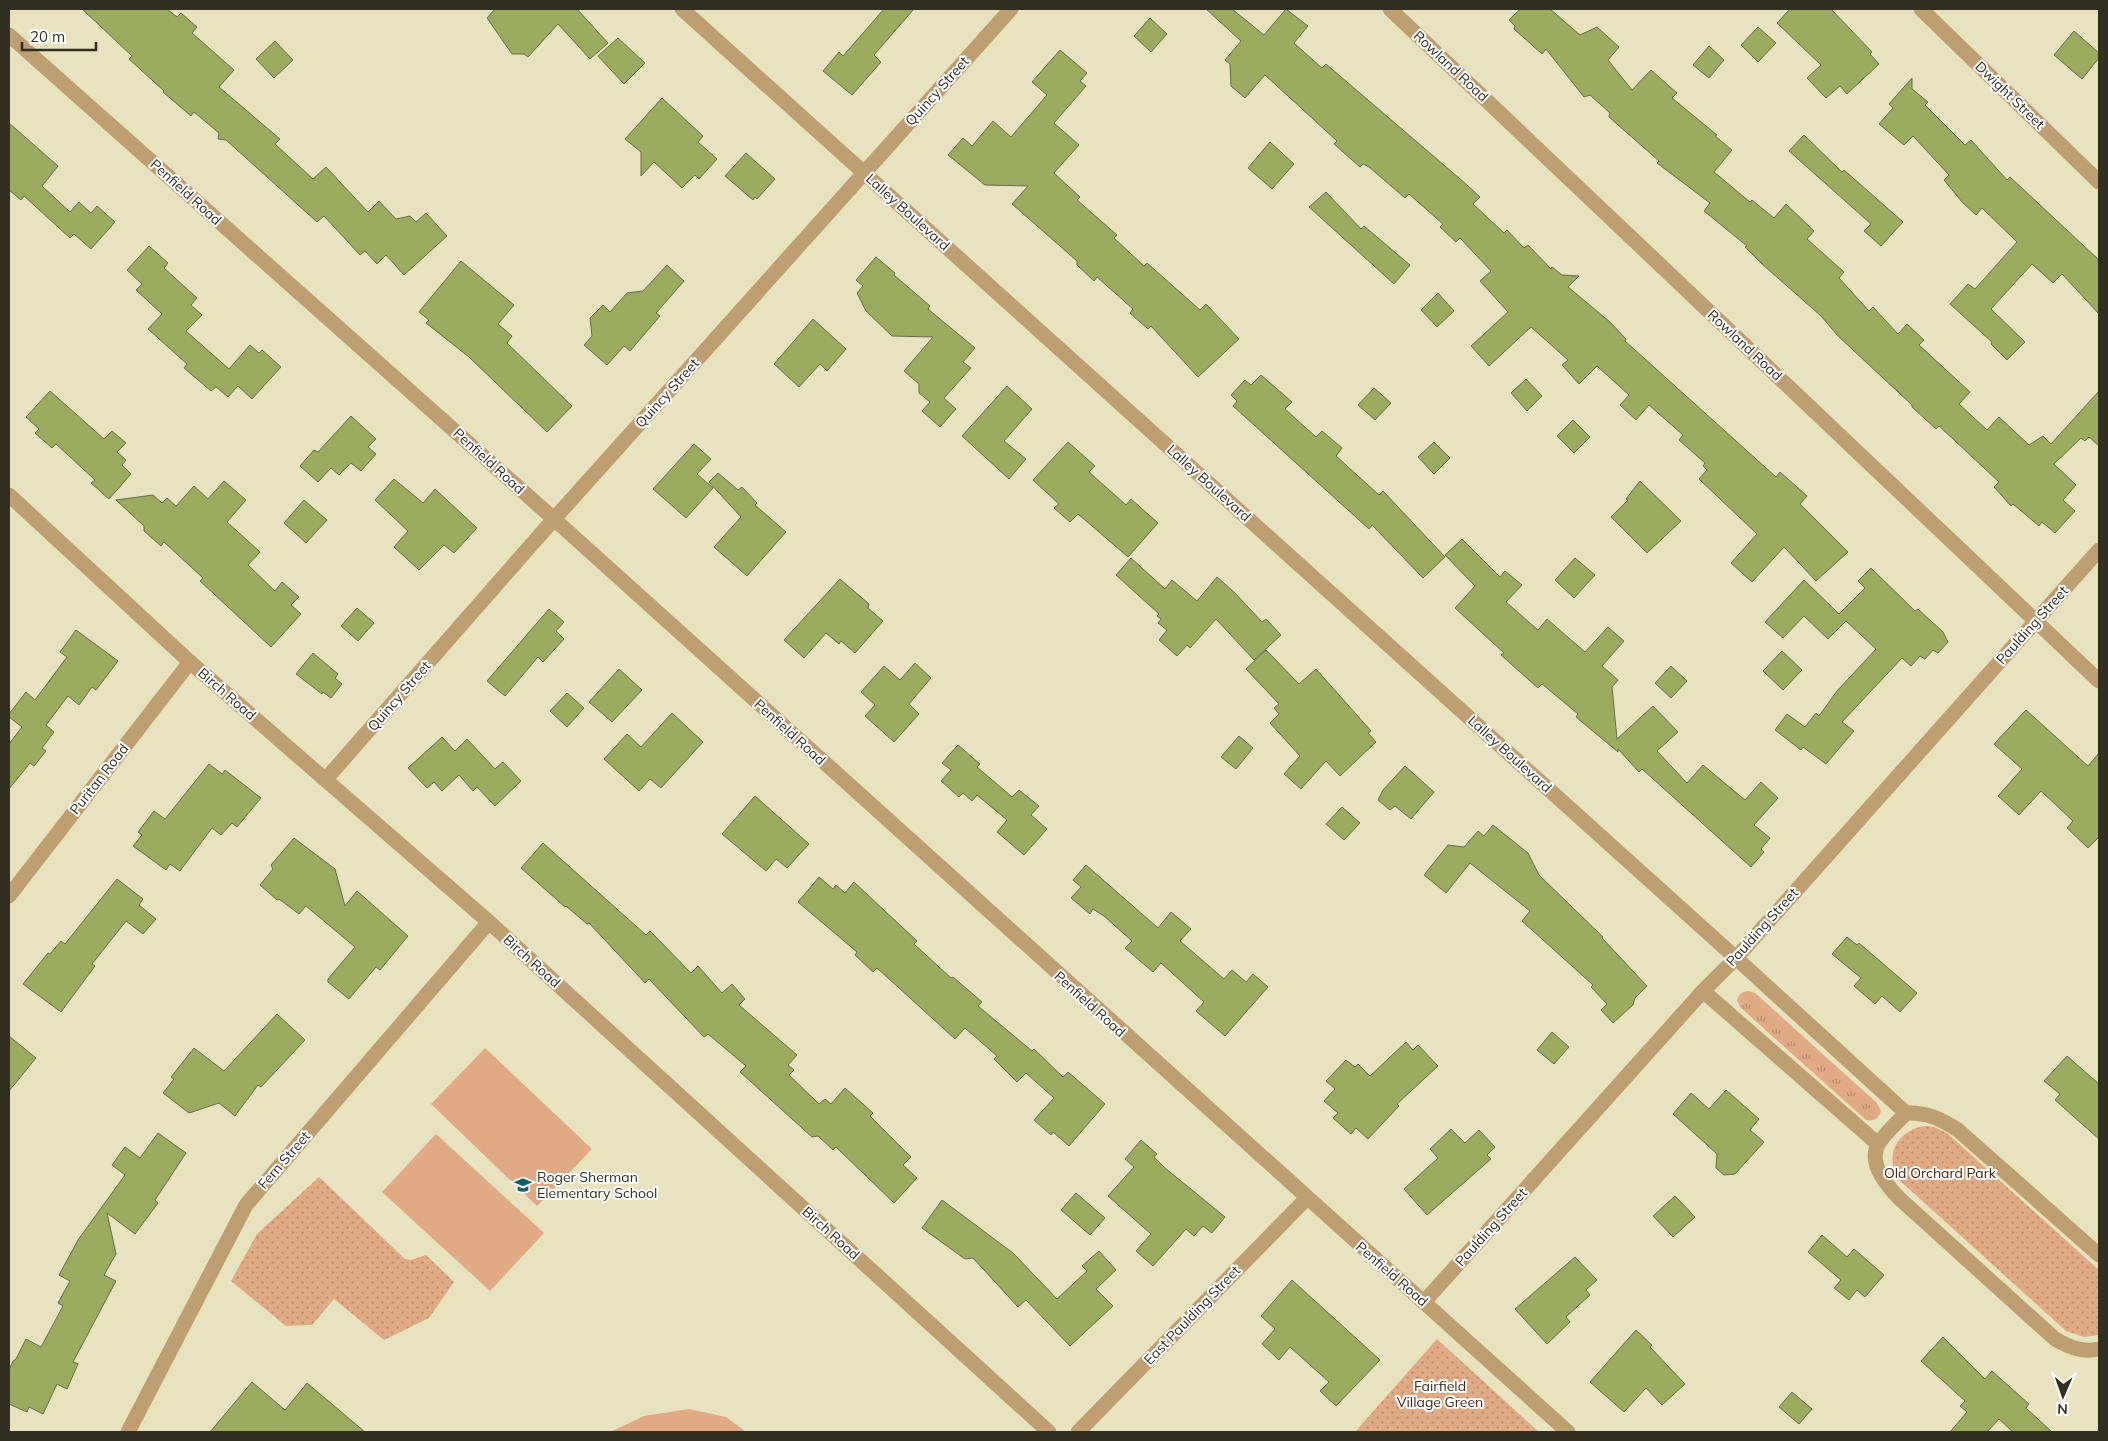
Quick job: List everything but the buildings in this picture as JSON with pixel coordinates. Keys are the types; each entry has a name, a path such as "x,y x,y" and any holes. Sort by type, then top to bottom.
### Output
{"street":[{"name":"Lalley Boulevard","path":"682,9 1736,958"},
{"name":"Quincy Street","path":"326,779 554,519 1011,9"},
{"name":"Rowland Road","path":"1390,9 2099,681"},
{"name":"Dwight Street","path":"1921,9 2099,182"},
{"name":"Penfield Road","path":"9,35 554,519 1306,1199 1568,1432"},
{"name":"Birch Road","path":"9,495 190,662 489,922 1049,1432"},
{"name":"Paulding Street","path":"1424,1302 1703,991 1736,958 2099,550"},
{"name":"Puritan Road","path":"9,896 190,662"},
{"name":"Fern Street","path":"128,1432 246,1205 489,922"},
{"path":"1736,958 1906,1114 1933,1116 1958,1130 2099,1255"},
{"path":"1703,991 1878,1144"},
{"path":"1906,1114 1878,1144 1876,1154 1881,1176 1900,1198 2055,1339 2071,1347 2084,1350 2099,1349"},
{"name":"East Paulding Street","path":"1078,1432 1306,1199"}],"green space":[{"path":"1743,992 1755,993 1877,1103 1881,1111 1879,1116 1874,1120 1866,1120 1741,1008 1737,1001 1738,996"},
{"path":"485,1048 592,1149 537,1206 431,1104"},
{"name":"Old Orchard Park","path":"1925,1126 1934,1127 1947,1133 2099,1270 2099,1335 2084,1337 2066,1331 1897,1178 1893,1160 1896,1144 1908,1132"},
{"path":"436,1134 544,1233 490,1291 382,1192"},
{"path":"319,1177 405,1259 411,1260 426,1255 454,1282 429,1318 384,1340 334,1299 312,1325 286,1326 231,1281 257,1234"},
{"name":"Fairfield Village Green","path":"1437,1339 1529,1423 1539,1432 1355,1432"},
{"path":"689,1409 726,1417 746,1432 610,1432 644,1416"}],"place":[{"name":"Roger Sherman Elementary School","path":"523,1185"}]}
